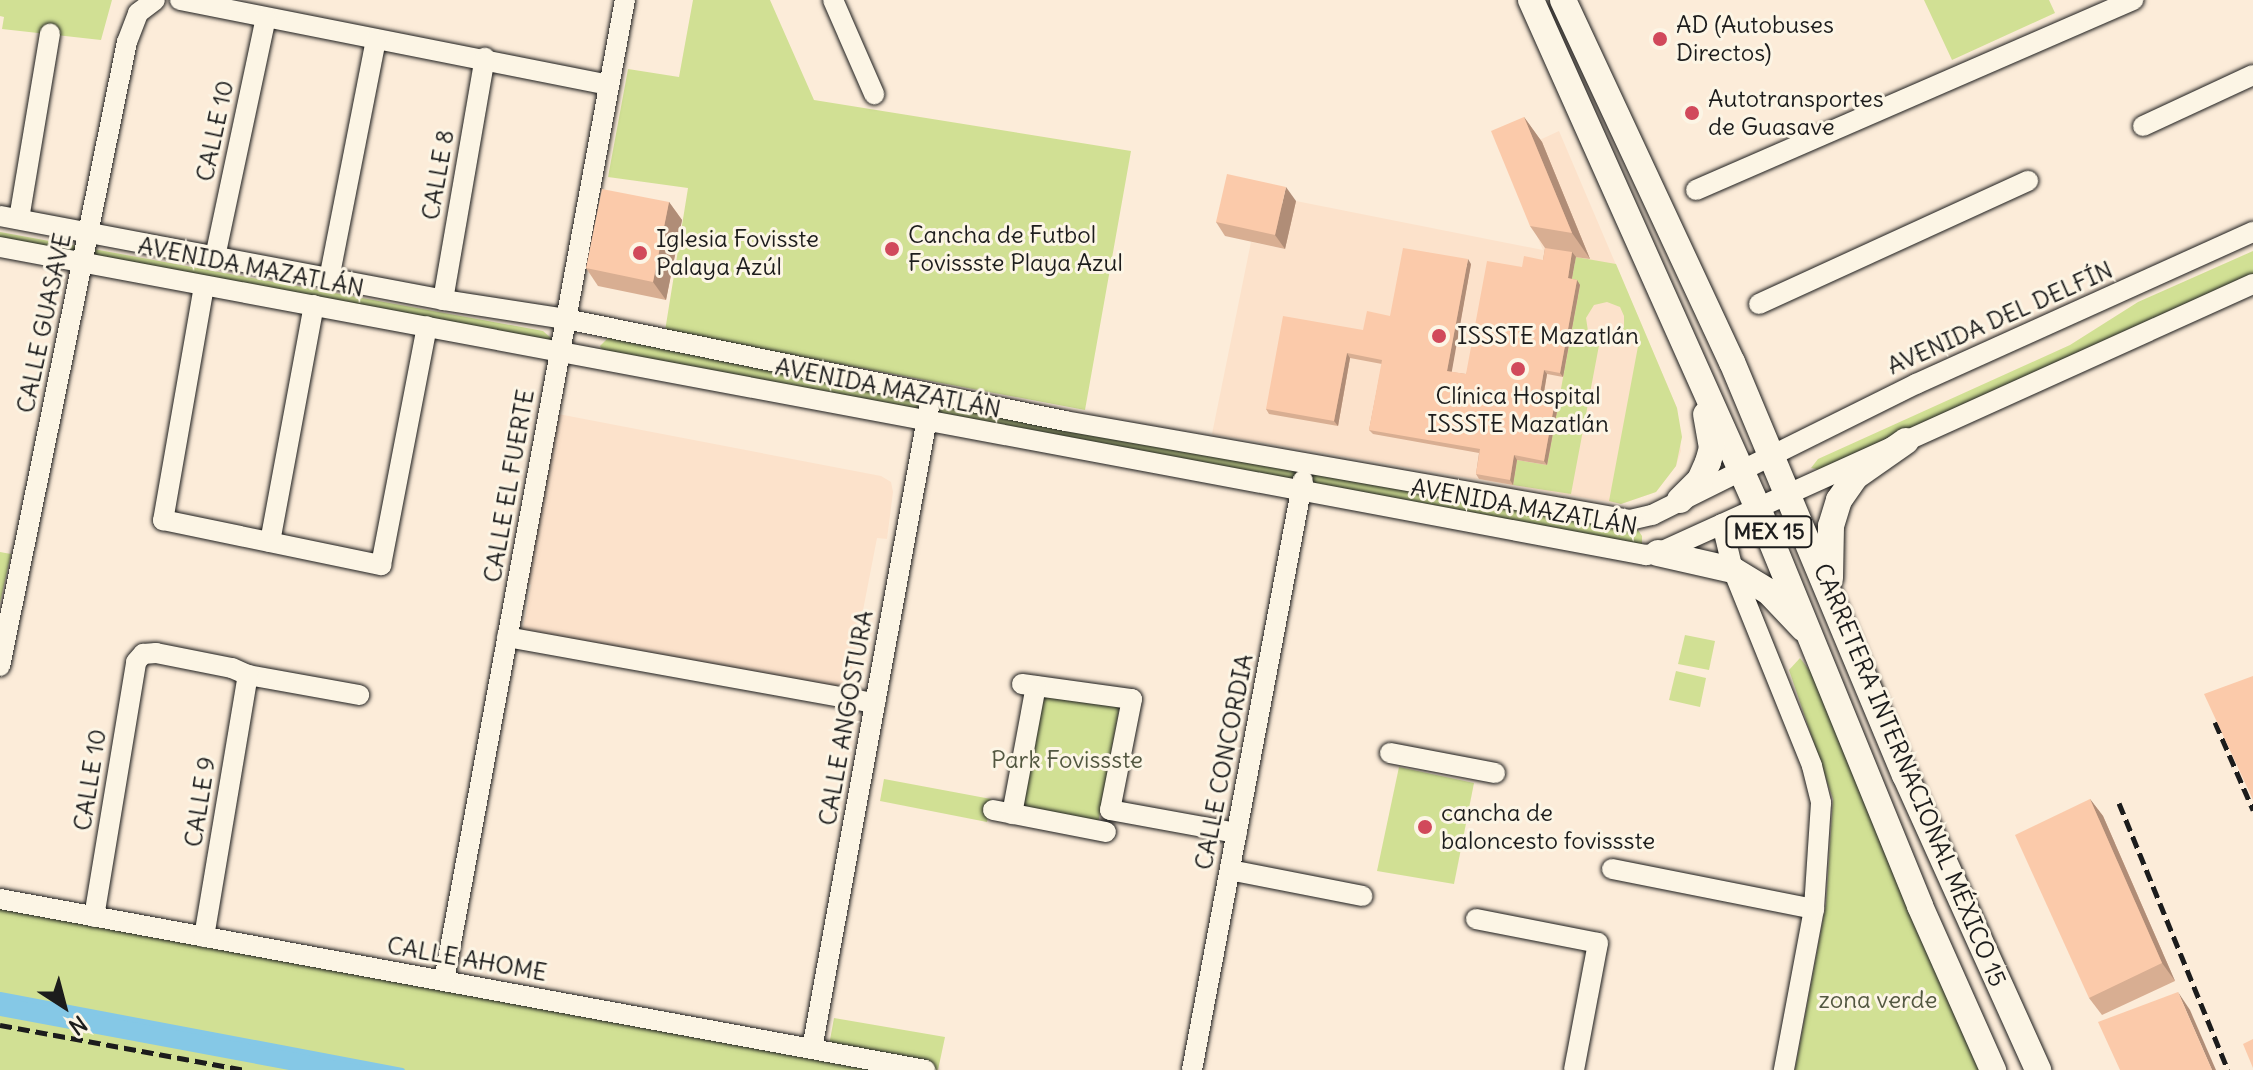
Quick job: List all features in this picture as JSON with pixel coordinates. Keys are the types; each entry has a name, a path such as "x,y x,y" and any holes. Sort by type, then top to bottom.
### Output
{"main road":[{"name":"CARRETERA INTERNACIONAL MÉXICO 15","path":"1531,0 1701,376 1814,638 1920,906 1993,1070"},
{"name":"CARRETERA INTERNACIONAL MÉXICO 15","path":"1563,0 1732,362 1905,775 2038,1070"},
{"path":"1680,500 1700,480 1712,448 1702,401 1701,376"},
{"path":"1830,590 1831,526 1839,500 1856,476 1906,441"},
{"path":"1658,553 1733,570 1769,592 1814,638"}],"street":[{"name":"CALLE GUASAVE","path":"0,666 129,33 138,13 155,0"},
{"path":"180,0 609,85"},
{"name":"CALLE EL FUERTE","path":"444,981 625,0"},
{"path":"833,0 874,94"},
{"path":"1696,190 2133,0"},
{"name":"CALLE 10","path":"215,257 266,18"},
{"path":"9,217 50,34"},
{"path":"329,279 376,40"},
{"name":"CALLE 8","path":"443,300 485,58"},
{"path":"2143,126 2253,75"},
{"path":"1759,304 2028,181"},
{"name":"AVENIDA MAZATLÁN","path":"9,217 443,300 566,319 931,396 1630,520 1652,515 1741,470"},
{"name":"AVENIDA DEL DELFÍN","path":"1770,455 1916,384 2253,232"},
{"name":"AVENIDA MAZATLÁN","path":"0,247 1646,555 1658,553 1757,506"},
{"path":"1757,506 2253,285"},
{"path":"204,286 163,520 381,565 427,326"},
{"path":"270,542 314,305"},
{"name":"CALLE ANGOSTURA","path":"812,1049 931,396"},
{"path":"1741,470 1770,455"},
{"name":"CALLE CONCORDIA","path":"1192,1070 1306,464"},
{"path":"1722,524 1733,570 1818,786 1821,803 1814,909 1784,1070"},
{"path":"507,637 875,703"},
{"name":"CALLE 10","path":"94,917 136,662 143,654 151,652 232,668 248,675"},
{"path":"248,675 359,695"},
{"name":"CALLE 9","path":"204,937 248,675"},
{"path":"1106,832 1003,812 1029,685 1132,699 1110,810 1237,833"},
{"path":"1390,753 1495,773"},
{"path":"1612,869 1814,909"},
{"path":"1230,870 1362,896"},
{"name":"CALLE AHOME","path":"0,899 925,1070"},
{"path":"1476,919 1598,943 1574,1070"}],"shaded area":[{"name":"ISSSTE Mazatlán","path":"1559,131 1677,408 1681,451 1676,466 1656,492 1621,504 1212,434 1251,242 1285,249 1296,201 1543,250 1503,157"},
{"path":"553,413 881,476 891,482 893,492 887,539 877,538 847,693 522,633 531,585 524,583"}],"green space":[{"path":"0,0 112,0 101,40 2,29 4,17 0,16"},
{"name":"Cancha de Futbol Fovissste Playa Azul","path":"693,0 770,0 814,100 1131,151 1085,410 665,331 688,188 608,177 628,69 679,77"},
{"path":"1924,0 2049,0 2055,13 1952,60"},
{"path":"0,232 543,331 552,339 542,341 0,242"},
{"path":"2253,251 2253,277 1821,470 1811,468 1818,459 2070,345 2138,302"},
{"path":"1576,257 1616,264 1677,408 1682,437 1676,466 1656,492 1621,504 1609,501 1639,341 1618,336 1624,327 1624,316 1620,307 1607,302 1594,305 1586,318 1588,331 1600,340 1571,494 1513,485 1517,460 1547,465 1580,285 1571,283"},
{"path":"609,337 1634,524 1642,536 1642,547 606,356 600,346"},
{"path":"0,552 11,554 0,603"},
{"path":"1685,635 1715,641 1709,670 1678,664"},
{"name":"zona verde","path":"1800,658 1813,675 1984,1070 1795,1070 1826,904 1833,799 1789,670"},
{"path":"1676,671 1706,678 1700,707 1669,700"},
{"name":"Park Fovissste","path":"1038,690 1120,704 1097,829 1014,816"},
{"path":"1399,767 1474,783 1454,884 1377,871"},
{"path":"884,779 991,799 987,822 880,801"},
{"path":"0,908 887,1070 0,1070"},
{"path":"834,1018 945,1037 938,1070 828,1051"}],"water":[{"path":"0,994 401,1070 289,1070 0,1016"}],"building":[{"path":"1524,117 1572,233 1530,226 1491,131"},
{"path":"1227,174 1286,187 1275,235 1216,222"},
{"name":"Iglesia Fovisste Palaya Azúl","path":"602,189 669,202 653,282 586,268"},
{"name":"Clínica Hospital ISSSTE Mazatlán","path":"1403,248 1468,259 1447,371 1466,374 1487,261 1522,267 1524,256 1543,260 1545,248 1572,252 1568,278 1577,280 1560,373 1544,370 1539,399 1555,401 1544,461 1514,455 1510,480 1476,474 1480,449 1369,430 1382,360 1347,353 1334,421 1266,409 1283,316 1363,330 1367,311 1390,316"},
{"path":"2253,676 2253,800 2204,694"},
{"path":"2090,799 2162,963 2089,998 2015,835"},
{"path":"2178,992 2212,1070 2120,1070 2098,1022"},
{"path":"2253,1039 2253,1068 2243,1044"}],"waterway":[{"path":"0,994 402,1070"}],"railway":[{"path":"2215,722 2253,810"},
{"path":"2119,803 2228,1070"},
{"path":"0,1025 245,1070"}],"place":[{"name":"AD (Autobuses Directos)","path":"1660,39"},
{"name":"Autotransportes de Guasave","path":"1692,113"},
{"name":"Cancha de Futbol Fovissste Playa Azul","path":"892,249"},
{"name":"Iglesia Fovisste Palaya Azúl","path":"640,253"},
{"name":"ISSSTE Mazatlán","path":"1439,336"},
{"name":"Clínica Hospital ISSSTE Mazatlán","path":"1518,369"},
{"name":"cancha de baloncesto fovissste","path":"1425,827"}]}
